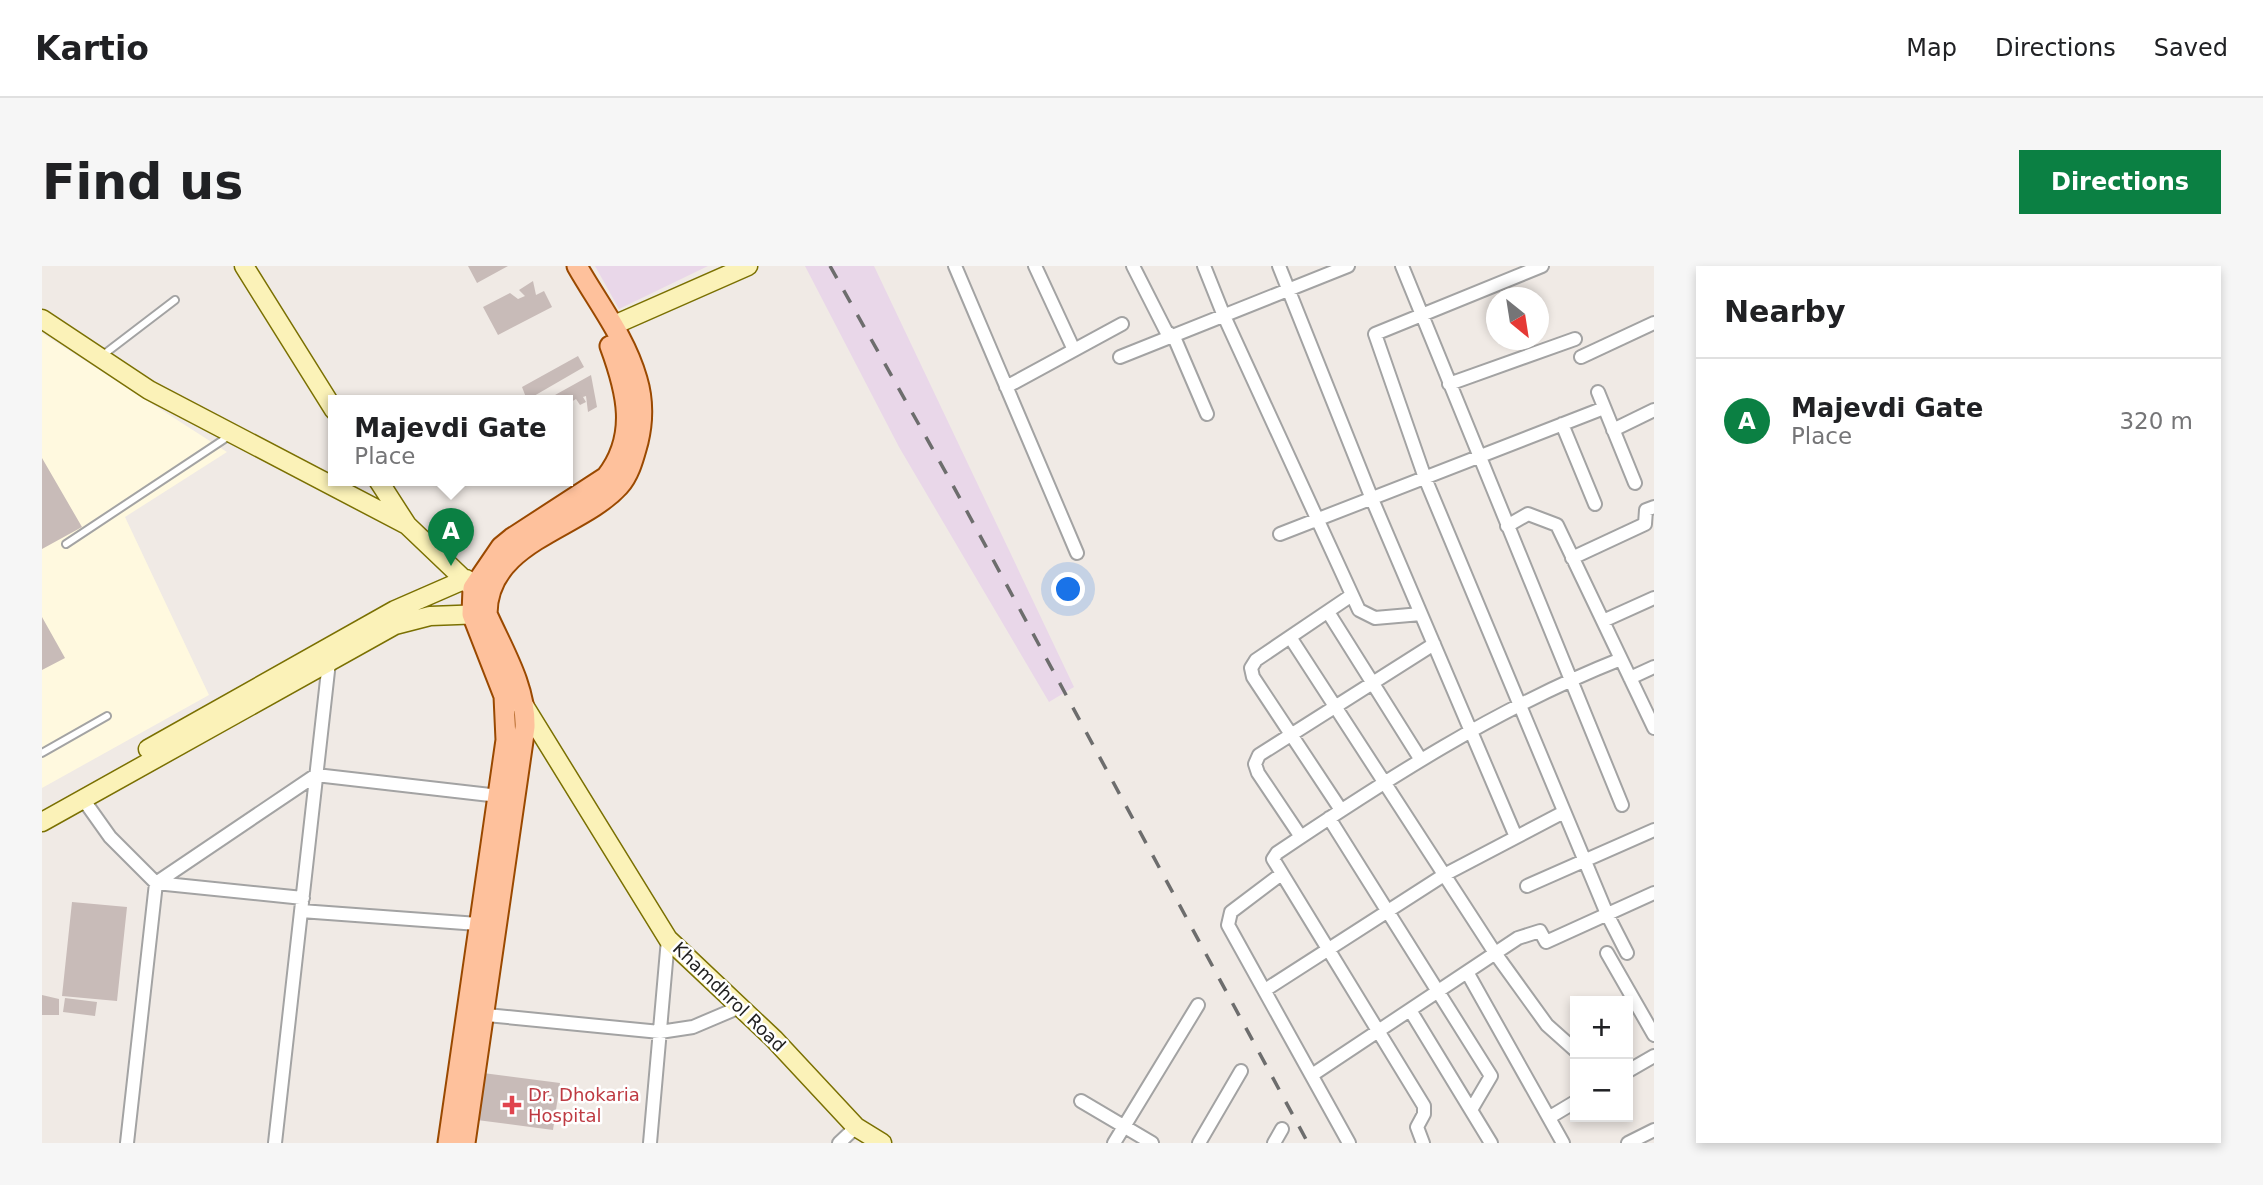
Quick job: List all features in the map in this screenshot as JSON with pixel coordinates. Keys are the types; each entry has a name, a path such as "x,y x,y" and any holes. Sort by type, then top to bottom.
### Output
{"main road":[{"path":"244,266 328,400"},
{"path":"465,1143 478,924 506,740 505,696 477,599 501,547 606,477 625,446 627,399 621,377 600,327 564,266"},
{"path":"42,822 404,622 477,599 492,587 534,540 598,502 620,485 632,463 642,427 642,404 637,378 614,325 577,266"},
{"path":"614,325 748,266"},
{"path":"42,320 99,359 231,435 328,485"},
{"path":"331,486 407,525"},
{"path":"382,486 407,525 477,599 525,707 474,1014 448,1143"},
{"path":"42,811 235,697 395,610 477,599"},
{"name":"Khamdhrol Road","path":"505,696 525,707 668,939 740,1007 856,1127 882,1143"}],"street":[{"path":"955,266 1077,554"},
{"path":"1035,266 1074,350"},
{"path":"1133,266 1167,331 1174,337 1207,414"},
{"path":"1204,266 1224,316 1352,595 1365,616 1375,618 1421,614"},
{"path":"1279,266 1372,499 1516,837"},
{"path":"1121,356 1348,266"},
{"path":"1402,266 1622,804"},
{"path":"1542,266 1374,334 1425,478 1607,914 1627,953"},
{"path":"1581,357 1654,323"},
{"path":"1006,387 1122,324"},
{"path":"1449,384 1575,339"},
{"path":"1598,391 1634,483"},
{"path":"1280,534 1604,408"},
{"path":"1613,430 1654,410"},
{"path":"1562,424 1595,505"},
{"path":"1572,558 1645,524 1646,510 1654,506"},
{"path":"1507,526 1528,514 1557,524 1654,728"},
{"path":"1341,810 1253,677 1251,668 1256,660 1352,595"},
{"path":"1603,621 1654,598"},
{"path":"1328,612 1421,760"},
{"path":"1290,637 1495,953 1547,1025 1570,1046"},
{"path":"1301,837 1255,764 1259,755 1434,644"},
{"path":"1423,1143 1417,1127 1424,1114 1424,1106 1280,875 1273,859 1385,781 1519,703 1621,659"},
{"path":"275,1143 329,662"},
{"path":"1630,678 1654,667"},
{"path":"127,1143 156,883 316,775 499,796"},
{"path":"83,799 110,837 156,883 302,905 478,924"},
{"path":"1265,990 1444,875 1564,812"},
{"path":"1329,818 1491,1076 1471,1110"},
{"path":"1527,886 1654,830"},
{"path":"1280,875 1231,912 1228,925 1349,1143"},
{"path":"1312,1075 1518,938 1540,931 1546,942 1654,893"},
{"path":"650,1143 668,939"},
{"path":"1607,953 1654,1035"},
{"path":"1466,972 1563,1143"},
{"path":"1114,1143 1198,1005"},
{"path":"474,1014 660,1032 693,1027 740,1007"},
{"path":"1410,1010 1490,1143"},
{"path":"1633,1068 1654,1056"},
{"path":"1199,1143 1241,1071"},
{"path":"1081,1101 1152,1143"},
{"path":"1550,1117 1570,1105"},
{"path":"839,1143 856,1127"},
{"path":"1274,1143 1282,1129"},
{"path":"1628,1143 1654,1130"}],"lane":[{"path":"99,359 175,300"},
{"path":"65,544 231,435"},
{"path":"42,753 107,716"}],"shaded area":[{"path":"595,266 708,266 619,309"},
{"path":"805,266 874,266 1074,687 1049,702 899,447"},
{"path":"42,333 227,452 125,517 209,695 42,788"}],"building":[{"path":"468,266 508,266 477,283"},
{"path":"533,281 536,295 544,291 552,307 498,335 483,307 510,293 518,299 525,296 519,290"},
{"path":"578,356 584,367 536,395 525,395 522,387"},
{"path":"591,375 597,407 588,412 586,396 583,397 586,402 580,405 576,399 573,401 573,395 555,395"},
{"path":"42,458 82,527 42,549"},
{"path":"42,617 65,658 42,670"},
{"path":"72,902 127,907 117,1001 62,996"},
{"path":"42,995 59,999 59,1015 42,1015"},
{"path":"65,998 97,1002 95,1016 63,1012"},
{"path":"483,1073 560,1083 553,1130 477,1120"}],"railway":[{"path":"830,266 950,480 1308,1143"}],"place":[{"name":"Majevdi Gate","path":"451,566"},
{"name":"Dr. Dhokaria Hospital","path":"512,1105"}]}
